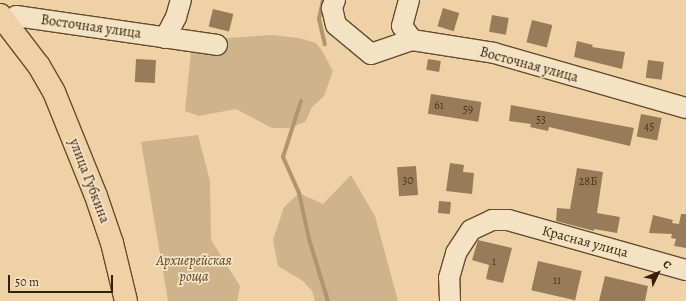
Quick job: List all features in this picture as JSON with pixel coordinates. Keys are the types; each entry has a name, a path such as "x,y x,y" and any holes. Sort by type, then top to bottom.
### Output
{"main road":[{"name":"улица Губкина","path":"6,18 40,66 54,92 87,171 112,243 126,301"}],"street":[{"path":"165,38 176,17 181,0"},
{"name":"Восточная улица","path":"335,0 332,8 336,25 371,54 412,40 494,53 686,108"},
{"path":"409,0 402,26 412,40"},
{"name":"Восточная улица","path":"6,18 217,45"},
{"name":"Красная улица","path":"450,301 449,278 456,253 470,230 492,220 508,220 686,270"}],"green space":[{"path":"271,35 299,38 316,43 333,71 324,96 312,107 305,122 289,128 272,128 236,109 199,116 185,111 191,51 203,40"},
{"name":"Архиерейская роща","path":"198,135 210,181 211,240 240,286 237,301 168,301 141,142"},
{"path":"351,175 375,216 398,301 315,301 312,291 303,281 278,266 273,240 284,207 299,193 323,204"}],"building":[{"path":"443,8 459,13 454,31 437,26"},
{"path":"213,9 233,14 229,32 209,26"},
{"path":"492,15 509,18 506,35 489,32"},
{"path":"532,20 552,25 547,47 526,42"},
{"path":"577,41 593,45 592,47 625,52 622,69 574,57"},
{"path":"136,59 156,60 155,83 135,82"},
{"path":"428,59 441,61 439,72 426,70"},
{"path":"648,60 664,62 662,80 646,78"},
{"path":"431,94 481,102 478,122 428,114"},
{"path":"511,105 634,128 630,146 549,127 548,131 530,127 531,124 509,121"},
{"path":"641,114 662,118 657,141 637,137"},
{"path":"450,163 464,165 463,172 474,173 472,194 446,191"},
{"path":"416,166 418,195 399,196 397,167"},
{"path":"577,168 603,172 597,213 620,217 617,233 594,229 594,231 556,221 557,208 570,209"},
{"path":"439,201 451,202 450,214 438,213"},
{"path":"681,214 686,214 686,248 674,246 676,239 671,238 672,234 649,233 653,215 673,220 672,223 679,224"},
{"path":"478,240 512,248 503,283 486,279 489,265 472,260"},
{"path":"538,261 582,271 575,300 531,290"},
{"path":"605,276 648,286 645,301 599,301"}],"waterway":[{"path":"323,0 319,19 325,44"},
{"path":"301,101 283,157 299,193 309,239 328,301"}]}
